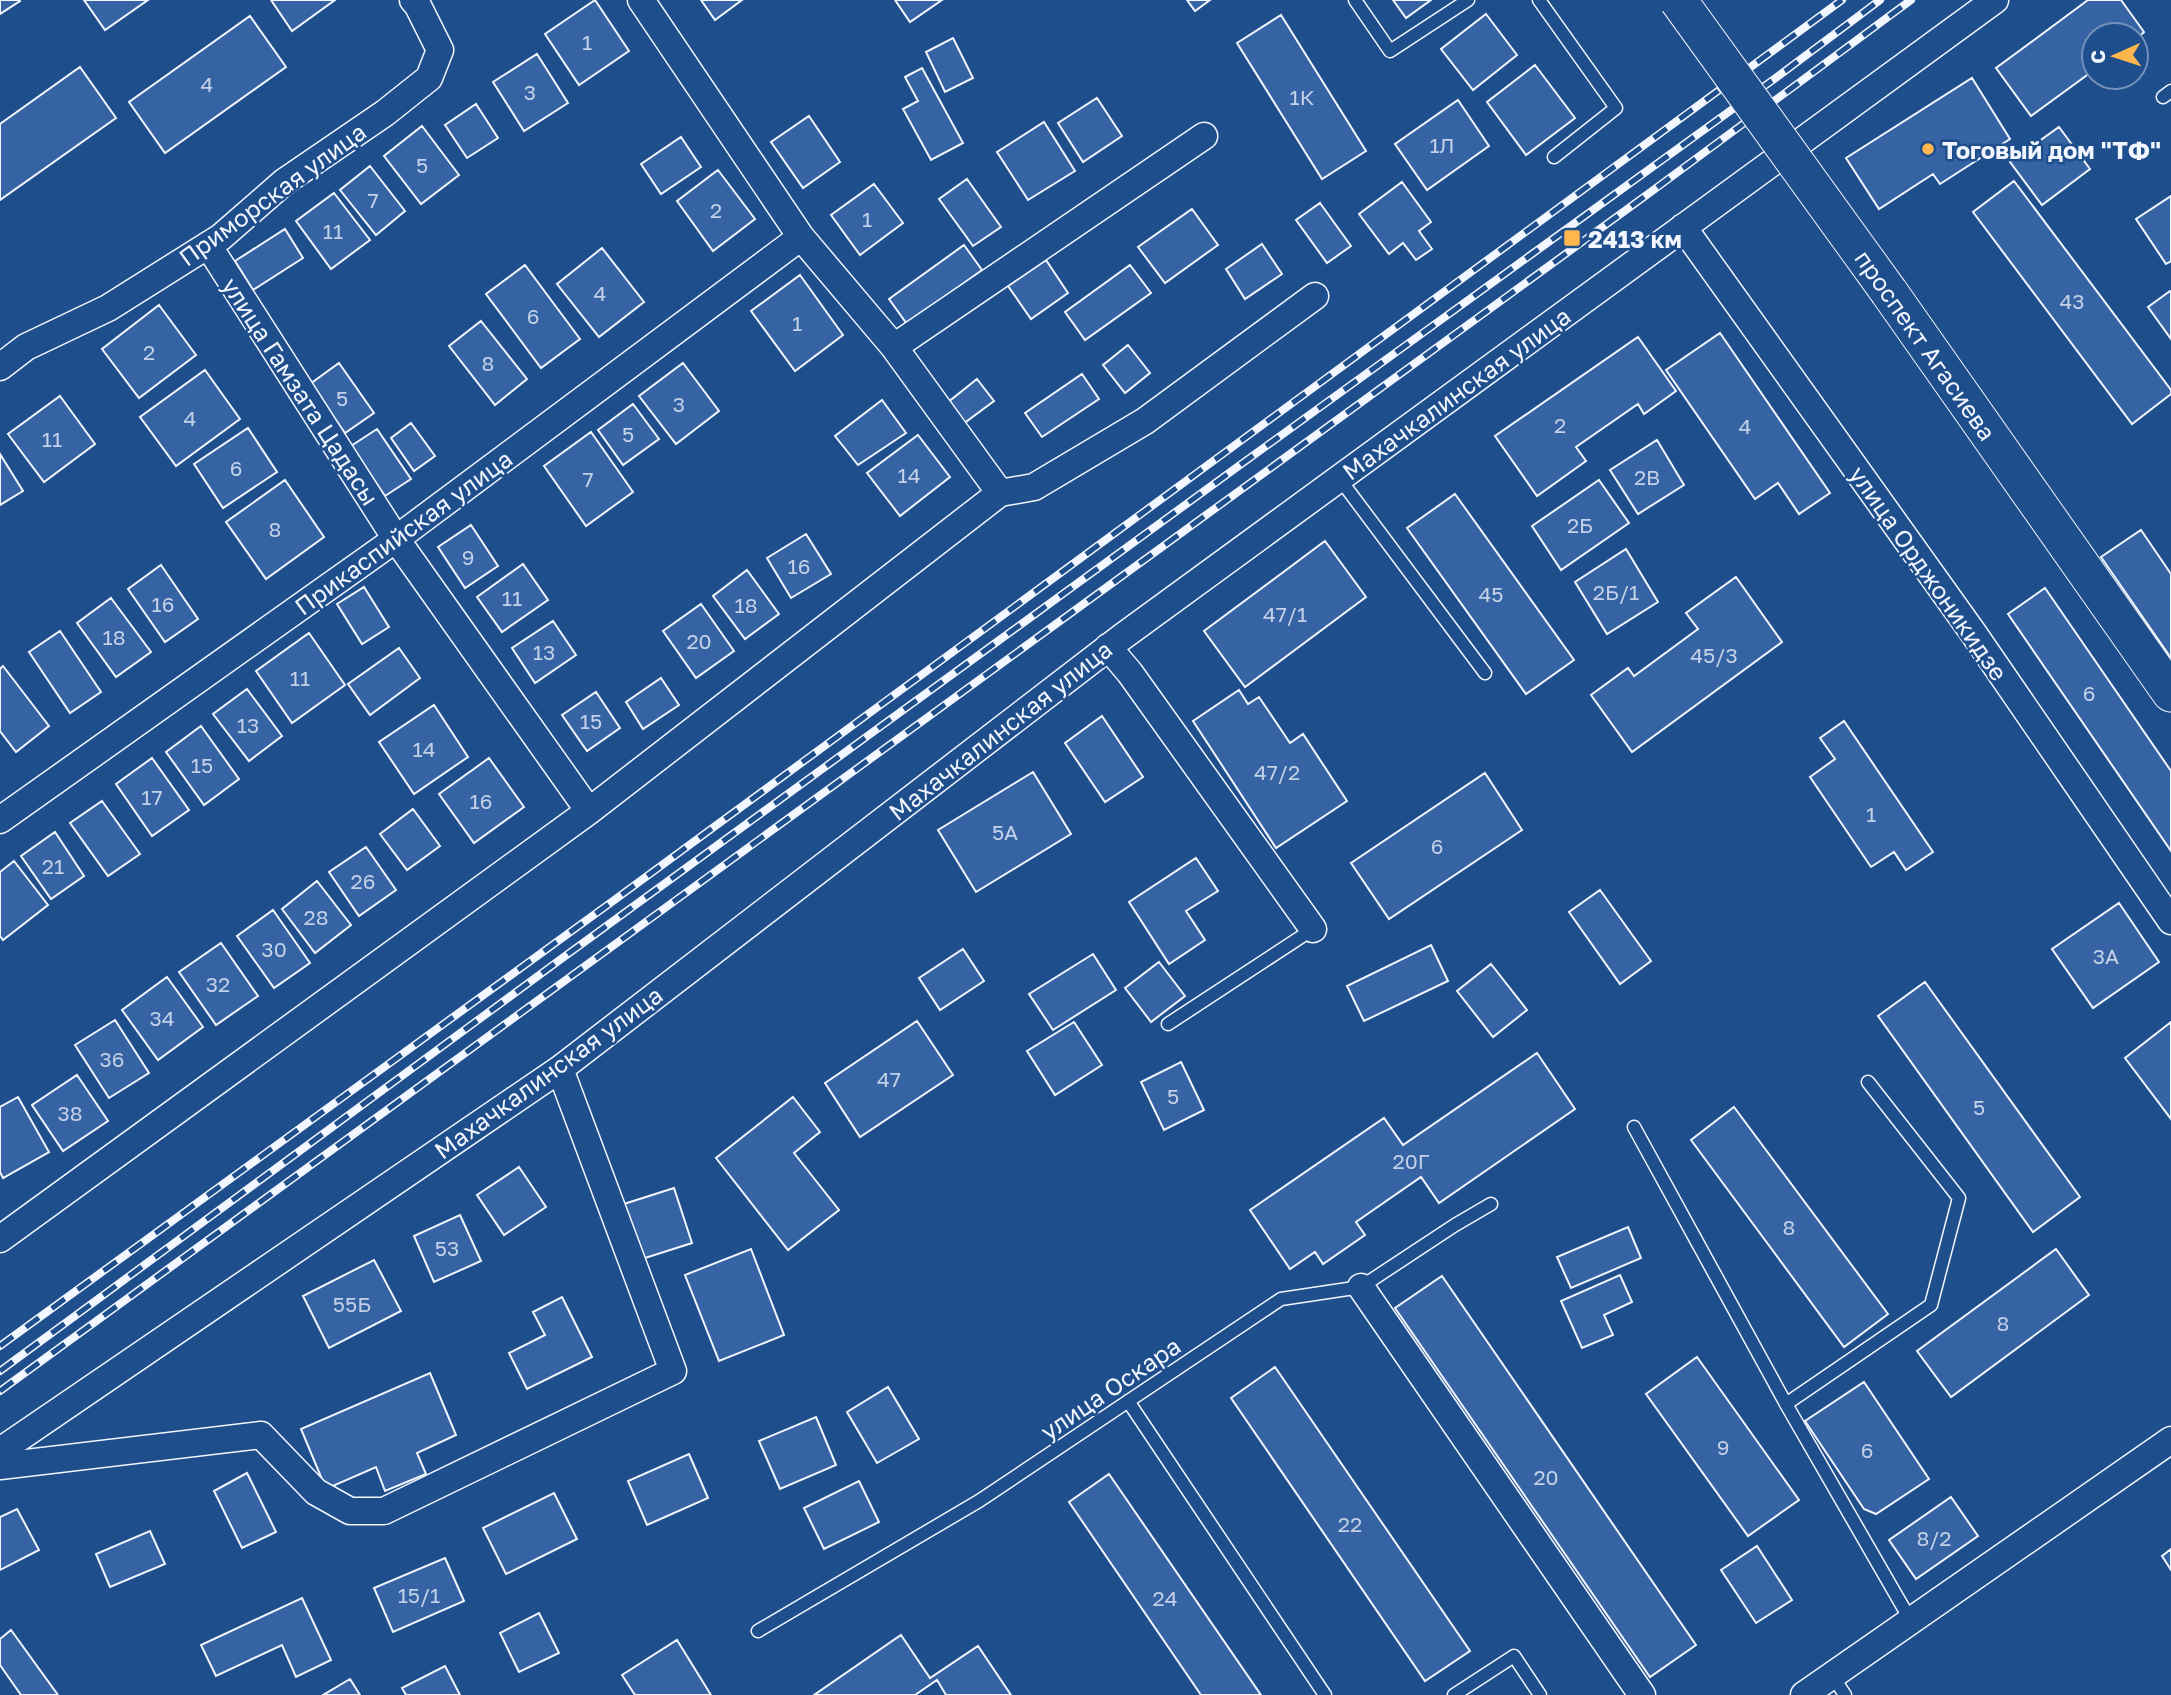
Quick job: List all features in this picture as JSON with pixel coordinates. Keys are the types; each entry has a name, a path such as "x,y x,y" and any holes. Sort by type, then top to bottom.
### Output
{"main road":[{"name":"проспект Агасиева","path":"1678,0 1889,292 2171,693"}],"street":[{"name":"Приморская улица","path":"0,367 26,347 108,308 221,237 284,182 385,113 429,78 440,50 413,0"},
{"path":"641,0 802,237 894,347 1000,493"},
{"name":"Махачкалинская улица","path":"0,1451 560,1069 1108,648 1995,0"},
{"path":"894,347 1204,136"},
{"name":"улица Орджоникидзе","path":"1684,227 1974,634 2171,921"},
{"name":"Прикаспийская улица","path":"0,820 396,539 802,237"},
{"name":"улица Гамзата Цадасы","path":"208,245 396,539 589,811"},
{"path":"0,1239 589,811 1000,493 1034,487 1145,421 1315,296"},
{"path":"1108,648 1130,673 1313,929"},
{"path":"0,1466 261,1435 316,1492 350,1511 384,1511 673,1371 560,1069"},
{"path":"1361,1287 1642,1695"},
{"path":"1804,1695 1839,1685 1911,1621 2171,1440"}],"lane":[{"path":"1355,0 1390,51 1468,0"},
{"path":"1539,0 1616,108 1554,157"},
{"path":"1339,478 1485,673"},
{"path":"1168,1024 1313,929"},
{"path":"1786,1404 1931,1305 1959,1198 1868,1082"},
{"path":"1634,1127 1786,1404 1911,1621"},
{"name":"улица Оскара","path":"758,1631 979,1501 1281,1299 1361,1287 1491,1204"},
{"path":"1128,1401 1325,1695"},
{"path":"1454,1695 1514,1656 1540,1695"}],"building":[{"path":"0,0 19,0 20,1 0,14"},
{"path":"84,0 148,0 105,30"},
{"path":"271,0 335,0 292,31"},
{"path":"595,0 629,51 579,85 545,34"},
{"path":"701,0 742,0 715,20"},
{"path":"895,0 942,0 910,22"},
{"path":"1187,0 1210,0 1195,11"},
{"path":"1393,0 1431,0 1406,18"},
{"path":"2088,0 2121,0 2136,21 2080,21 2080,80 2031,116 1996,68"},
{"path":"1486,14 1517,55 1473,90 1441,49"},
{"path":"1281,15 1366,151 1322,179 1237,43"},
{"path":"250,16 286,67 165,153 129,102"},
{"path":"953,38 973,78 945,92 926,52"},
{"path":"537,54 568,103 524,131 493,82"},
{"path":"1535,65 1575,118 1526,155 1487,102"},
{"path":"80,67 116,118 0,200 0,124"},
{"path":"922,68 963,143 931,160 903,109 918,101 905,77"},
{"name":"Тоговый дом \"ТФ\"","path":"1972,78 2010,139 1940,184 1933,174 1879,209 1846,158"},
{"path":"1097,98 1122,136 1083,162 1058,123"},
{"path":"1458,100 1489,146 1427,190 1395,144"},
{"path":"476,104 498,138 467,158 445,125"},
{"path":"809,116 840,162 803,188 771,142"},
{"path":"1044,122 1075,171 1028,200 997,152"},
{"path":"422,126 459,175 421,204 384,156"},
{"path":"2059,127 2090,169 2042,205 2010,162"},
{"path":"681,137 701,167 661,194 641,164"},
{"path":"370,166 405,211 376,235 340,190"},
{"path":"718,170 755,219 713,251 677,201"},
{"path":"967,179 1001,227 973,246 939,199"},
{"path":"2014,181 2171,390 2171,394 2132,424 1973,212"},
{"path":"1402,182 1431,222 1419,231 1432,249 1416,260 1403,243 1389,254 1359,214"},
{"path":"874,184 903,223 860,255 831,215"},
{"path":"334,193 370,240 331,269 296,221"},
{"path":"2171,196 2171,261 2166,264 2136,219"},
{"path":"1320,203 1351,246 1327,263 1296,220"},
{"path":"1192,209 1218,245 1165,283 1138,247"},
{"path":"285,229 303,258 253,290 235,261"},
{"path":"1262,244 1282,274 1245,299 1226,269"},
{"path":"964,245 982,270 907,324 889,299"},
{"path":"602,248 644,302 599,337 557,284"},
{"path":"1046,260 1068,293 1031,319 1008,286"},
{"path":"525,265 580,339 541,368 486,294"},
{"path":"1130,265 1151,293 1085,340 1065,312"},
{"path":"800,275 843,335 795,371 751,311"},
{"path":"2171,292 2171,339 2148,307"},
{"path":"159,305 196,355 139,398 102,349"},
{"path":"481,321 527,379 495,405 449,346"},
{"path":"1720,333 1830,493 1799,514 1778,483 1755,499 1666,370"},
{"path":"1638,337 1676,391 1644,414 1638,404 1576,447 1586,461 1537,496 1495,436"},
{"path":"1128,345 1150,373 1125,393 1103,365"},
{"path":"339,363 374,413 345,433 310,384"},
{"path":"683,363 719,411 676,444 639,396"},
{"path":"205,370 240,419 176,466 140,417"},
{"path":"1082,374 1099,399 1042,437 1025,413"},
{"path":"977,379 994,401 963,424 947,403"},
{"path":"60,396 95,444 44,482 8,434"},
{"path":"882,400 906,433 858,465 835,436"},
{"path":"633,404 659,439 623,465 598,430"},
{"path":"411,423 435,456 414,471 391,438"},
{"path":"248,428 277,472 223,508 194,464"},
{"path":"377,429 411,479 385,496 351,446"},
{"path":"591,432 633,492 586,526 544,466"},
{"path":"918,435 950,477 900,516 867,473"},
{"path":"1657,440 1684,485 1638,514 1610,470"},
{"path":"0,454 23,491 0,505"},
{"path":"285,480 324,537 266,579 226,522"},
{"path":"1599,480 1629,523 1561,570 1532,526"},
{"path":"1455,494 1574,660 1526,694 1407,528"},
{"path":"471,525 498,566 465,588 438,547"},
{"path":"2141,530 2171,574 2171,658 2101,557"},
{"path":"806,534 831,574 791,598 767,558"},
{"path":"1325,541 1366,597 1245,687 1204,631"},
{"path":"1626,549 1658,602 1607,634 1575,582"},
{"path":"523,564 548,600 502,632 477,597"},
{"path":"161,565 198,619 165,642 128,589"},
{"path":"747,570 779,614 745,639 713,596"},
{"path":"1736,577 1782,642 1632,752 1591,695 1628,668 1634,676 1698,629 1686,613"},
{"path":"364,587 389,627 362,644 337,604"},
{"path":"2045,588 2171,771 2171,851 2008,614"},
{"path":"111,598 151,652 116,677 77,623"},
{"path":"701,604 734,651 696,678 663,631"},
{"path":"553,621 576,655 535,683 512,648"},
{"path":"60,631 101,692 70,713 29,652"},
{"path":"309,633 345,685 292,723 256,671"},
{"path":"399,648 420,678 370,715 348,684"},
{"path":"3,666 49,726 16,752 0,731 0,669"},
{"path":"661,678 679,705 643,729 626,702"},
{"path":"247,689 282,736 249,761 213,714"},
{"path":"1239,690 1248,704 1259,697 1290,743 1303,734 1347,801 1276,848 1193,721"},
{"path":"596,692 620,728 587,751 562,715"},
{"path":"434,705 468,757 414,794 379,742"},
{"path":"1102,716 1143,777 1105,802 1065,743"},
{"path":"1844,721 1933,852 1906,870 1894,852 1871,867 1810,777 1835,759 1820,738"},
{"path":"201,726 239,779 204,805 166,752"},
{"path":"152,758 189,810 152,836 116,784"},
{"path":"489,758 524,807 474,843 439,794"},
{"path":"1033,772 1071,834 976,892 938,830"},
{"path":"1485,773 1522,830 1389,919 1351,863"},
{"path":"102,801 140,854 108,876 70,823"},
{"path":"413,809 440,846 407,870 380,834"},
{"path":"55,832 84,876 51,899 21,856"},
{"path":"366,847 396,890 359,916 329,872"},
{"path":"1196,858 1218,891 1186,911 1205,940 1169,964 1129,902"},
{"path":"14,861 48,905 3,940 0,936 0,872"},
{"path":"317,881 351,925 315,953 282,909"},
{"path":"1600,890 1651,961 1620,984 1569,912"},
{"path":"2119,903 2159,962 2093,1008 2052,949"},
{"path":"273,910 310,963 274,988 237,936"},
{"path":"221,943 258,996 216,1025 179,972"},
{"path":"1431,945 1448,981 1364,1021 1347,986"},
{"path":"963,949 984,981 940,1010 919,978"},
{"path":"1093,954 1116,990 1053,1030 1029,994"},
{"path":"1159,962 1185,996 1151,1022 1125,988"},
{"path":"1491,964 1527,1010 1493,1037 1457,991"},
{"path":"167,977 203,1027 158,1060 122,1010"},
{"path":"1925,982 2080,1197 2033,1232 1878,1016"},
{"path":"115,1020 149,1073 109,1098 75,1045"},
{"path":"917,1021 953,1075 860,1137 825,1083"},
{"path":"1074,1022 1102,1065 1055,1095 1027,1051"},
{"path":"2171,1022 2171,1119 2125,1058"},
{"path":"1537,1053 1575,1109 1439,1203 1421,1177 1356,1222 1365,1235 1323,1264 1315,1252 1290,1269 1250,1210 1384,1118 1403,1145"},
{"path":"1181,1062 1204,1110 1164,1130 1141,1082"},
{"path":"77,1075 108,1121 63,1151 32,1105"},
{"path":"18,1097 49,1152 3,1178 0,1172 0,1107"},
{"path":"793,1097 820,1132 794,1153 839,1210 788,1250 716,1158"},
{"path":"1734,1107 1888,1314 1844,1347 1691,1140"},
{"path":"519,1167 546,1207 504,1235 477,1195"},
{"path":"674,1188 692,1243 642,1259 624,1204"},
{"path":"460,1215 481,1261 434,1282 414,1236"},
{"path":"1628,1227 1641,1258 1571,1288 1557,1257"},
{"path":"751,1249 784,1335 719,1361 685,1275"},
{"path":"2056,1249 2089,1295 1951,1397 1917,1351"},
{"path":"374,1260 401,1311 329,1348 303,1296"},
{"path":"1620,1275 1632,1302 1604,1315 1613,1335 1582,1348 1561,1301"},
{"path":"1442,1276 1696,1645 1650,1677 1395,1308"},
{"path":"562,1297 592,1357 527,1389 509,1353 545,1335 533,1312"},
{"path":"1697,1357 1799,1500 1748,1536 1646,1394"},
{"path":"1275,1367 1470,1651 1425,1681 1231,1398"},
{"path":"430,1373 456,1435 417,1453 426,1474 385,1491 376,1467 326,1489 301,1429"},
{"path":"1864,1382 1929,1479 1876,1514 1864,1509 1805,1421"},
{"path":"888,1387 919,1439 877,1463 847,1412"},
{"path":"816,1417 836,1465 780,1489 759,1441"},
{"path":"689,1454 708,1498 647,1525 628,1481"},
{"path":"247,1473 276,1532 242,1548 214,1491"},
{"path":"1109,1474 1261,1695 1201,1695 1069,1502"},
{"path":"859,1481 879,1522 824,1549 804,1508"},
{"path":"554,1493 577,1539 506,1574 483,1528"},
{"path":"1951,1497 1978,1536 1916,1579 1889,1540"},
{"path":"17,1509 39,1550 0,1570 0,1517"},
{"path":"150,1531 165,1564 110,1587 96,1554"},
{"path":"1757,1546 1792,1600 1756,1623 1721,1570"},
{"path":"2171,1549 2171,1570 2162,1556"},
{"path":"445,1558 464,1601 393,1632 374,1588"},
{"path":"302,1598 331,1660 296,1677 282,1645 216,1676 201,1645"},
{"path":"539,1613 559,1653 519,1672 500,1633"},
{"path":"11,1630 58,1695 21,1695 0,1665 0,1639"},
{"path":"901,1635 930,1678 978,1646 1011,1695 946,1695 937,1680 915,1695 814,1695"},
{"path":"677,1640 711,1695 635,1695 622,1675"},
{"path":"445,1666 460,1695 406,1695 402,1688"},
{"path":"350,1679 360,1695 323,1695"}],"railway":[{"path":"0,1346 613,901 1842,0"},
{"path":"0,1371 572,951 1880,0"},
{"path":"0,1391 1911,0"}],"place":[{"name":"Тоговый дом \"ТФ\"","path":"1928,149"},
{"name":"2413 км","path":"1572,238"}]}
